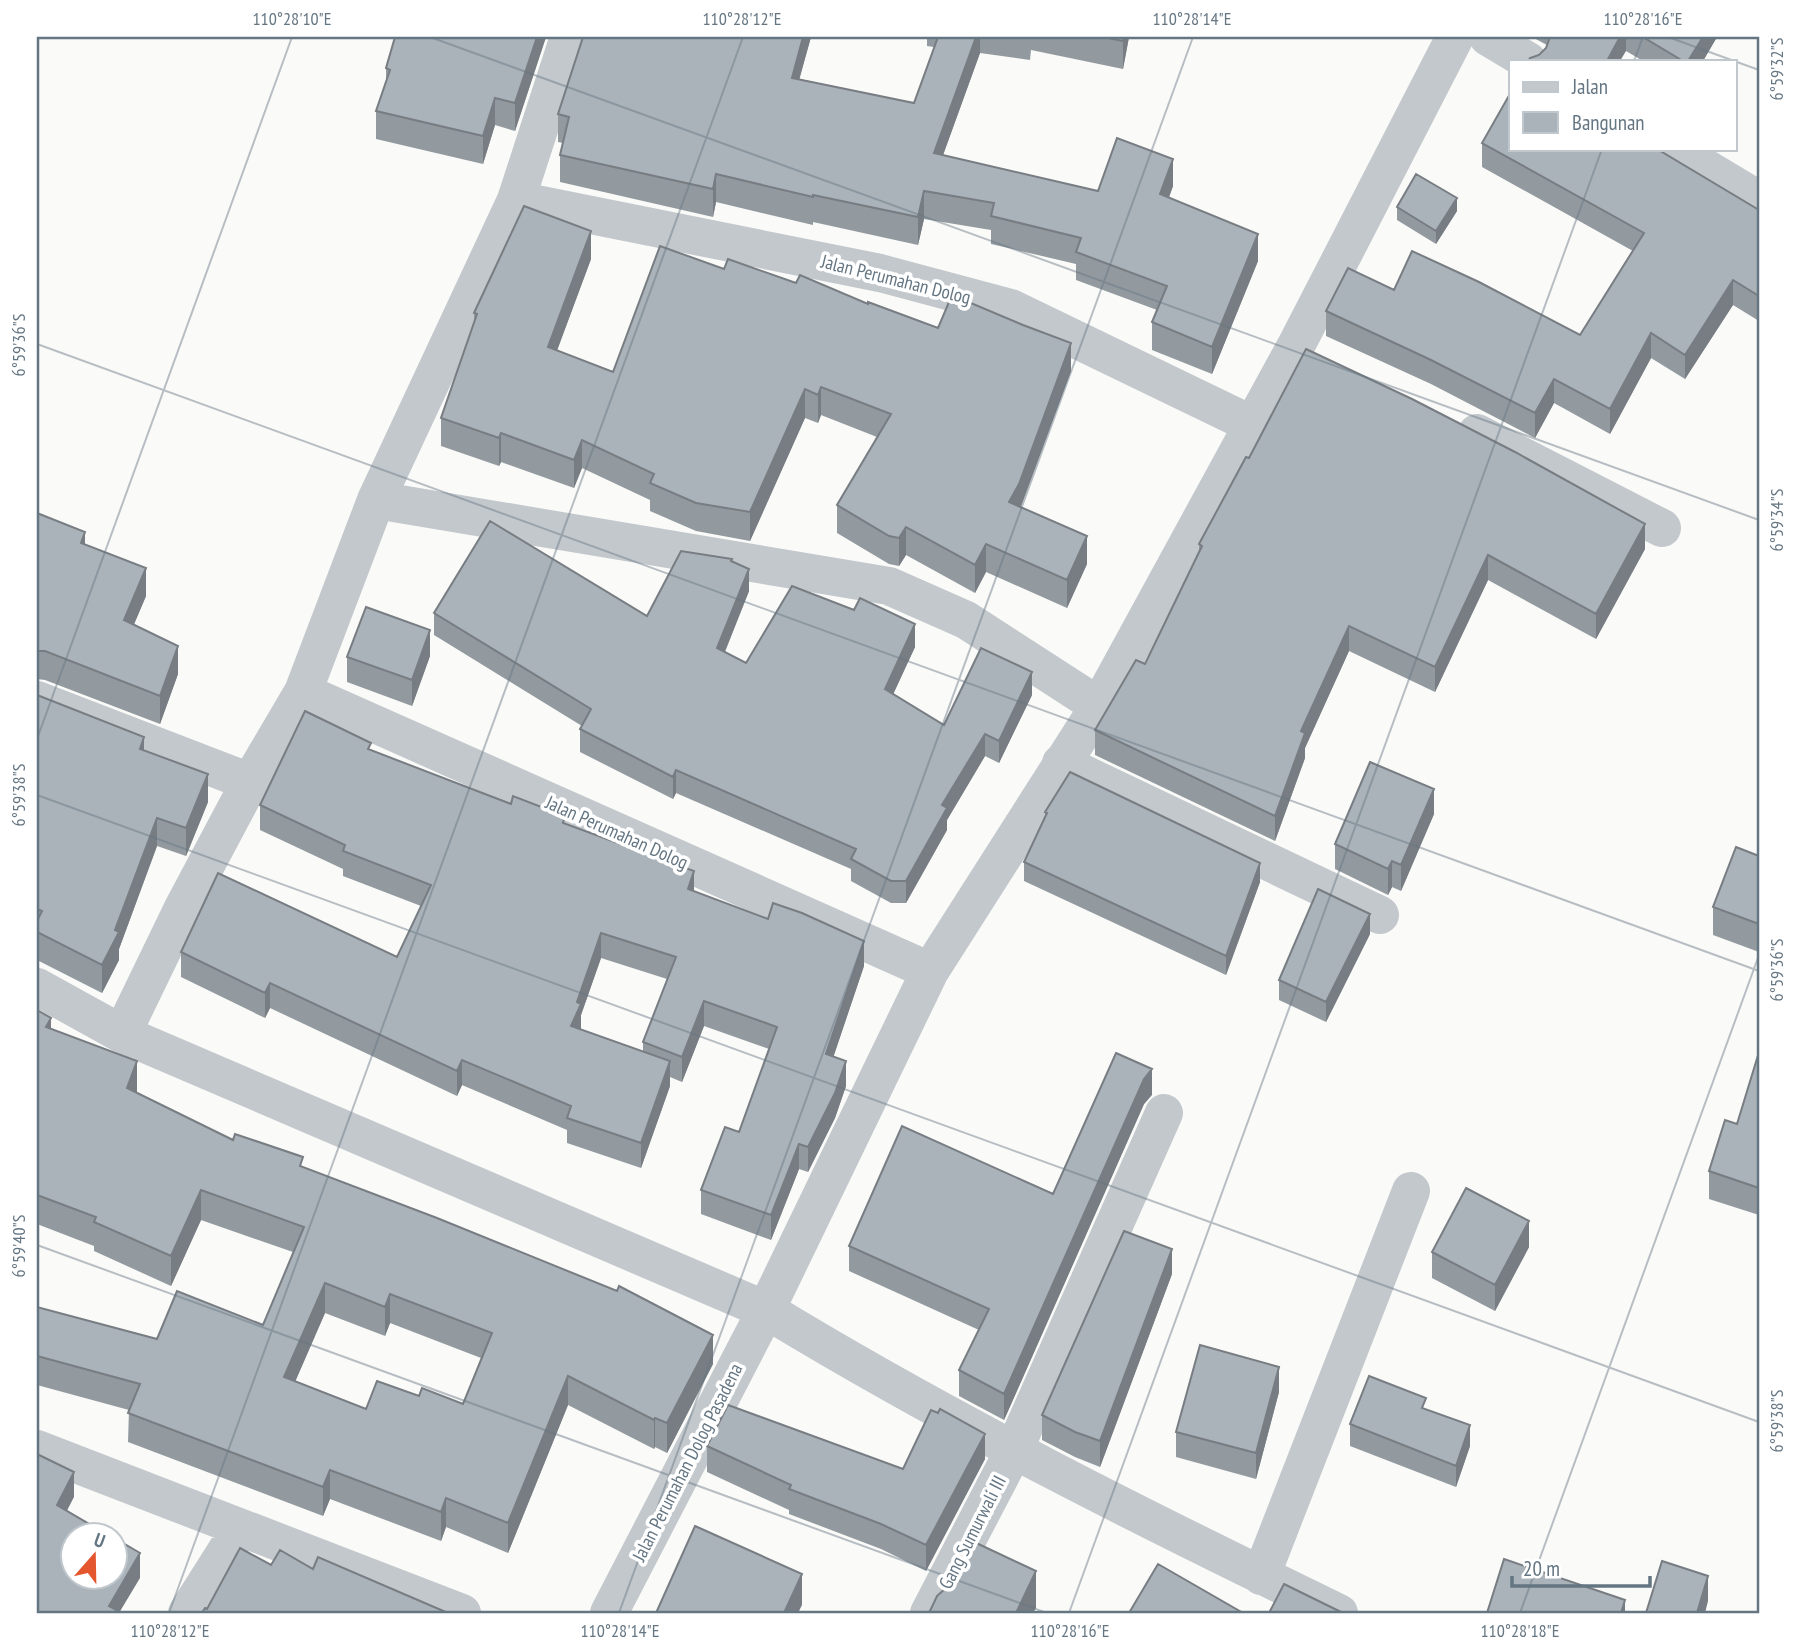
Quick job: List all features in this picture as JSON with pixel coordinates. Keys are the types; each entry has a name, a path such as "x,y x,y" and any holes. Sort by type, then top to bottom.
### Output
{"street":[{"path":"122,1034 182,910 250,782 303,692 376,500 516,200 569,37"},
{"name":"Jalan Perumahan Dolog Pasadena","path":"609,1613 766,1310 930,971 1099,706 1253,425 1310,349 1455,37"},
{"path":"1488,37 1526,60"},
{"path":"1676,150 1759,200"},
{"name":"Jalan Perumahan Dolog","path":"516,200 880,273 1011,308 1253,425"},
{"path":"1446,417 1662,528"},
{"path":"376,500 889,586 966,620 1099,706"},
{"name":"Jalan Perumahan Dolog","path":"303,692 930,971"},
{"path":"37,700 250,782"},
{"path":"1061,763 1380,915"},
{"path":"37,987 122,1034 766,1310 1014,1450 1339,1613"},
{"name":"Gang Sumurwali III","path":"929,1613 1014,1450 1164,1113"},
{"path":"1261,1576 1411,1191"},
{"path":"37,1449 462,1613"},
{"path":"187,1613 240,1529"}],"building":[{"path":"395,37 537,37 515,103 495,98 483,136 376,111 390,70 386,68"},
{"path":"583,37 803,37 792,78 914,103 938,37 976,37 934,153 1098,191 1117,138 1173,159 1160,194 1258,234 1212,347 1152,322 1167,286 1076,252 1081,238 991,216 994,203 924,191 918,217 813,197 716,174 713,189 560,155 569,117 558,114"},
{"path":"1103,37 1124,37 1123,41"},
{"path":"1550,37 1620,37 1608,60 1529,60 1546,48"},
{"path":"1643,37 1703,37 1689,60 1681,60"},
{"path":"1509,96 1509,150 1659,150 1759,210 1759,296 1733,280 1685,355 1651,333 1610,409 1554,379 1535,413 1326,311 1348,268 1394,290 1412,251 1479,282 1580,335 1644,233 1482,143"},
{"path":"1416,174 1457,198 1436,231 1397,207"},
{"path":"524,206 591,231 548,347 613,372 660,246 724,269 728,259 796,283 800,275 868,304 938,328 952,295 1071,343 1019,484 1009,502 1087,536 1067,580 986,544 975,565 906,527 899,538 889,536 837,505 891,414 821,387 818,395 805,389 750,512 696,503 650,483 654,474 582,440 574,460 501,433 499,438 441,418 477,314 474,313"},
{"path":"1306,349 1515,452 1645,524 1596,614 1488,555 1435,667 1349,626 1301,731 1305,733 1275,816 1095,730 1136,660 1145,664 1202,546 1199,544 1246,457 1249,458"},
{"path":"37,513 85,532 81,543 146,568 124,620 178,646 160,696 45,651 37,651"},
{"path":"490,521 647,616 681,551 732,559 731,561 749,569 717,648 746,663 792,586 854,610 860,598 915,624 885,689 944,725 981,648 1032,672 999,741 985,734 942,805 947,808 906,881 891,881 851,859 856,849 676,770 673,777 580,729 591,709 434,613"},
{"path":"366,607 430,630 412,680 347,657"},
{"path":"37,695 144,737 140,749 208,774 186,828 157,818 115,930 119,932 102,965 37,932 37,921 42,911 37,909"},
{"path":"305,711 371,743 368,749 511,804 513,796 565,816 563,823 694,871 688,889 768,919 773,903 864,941 826,1054 846,1061 835,1093 808,1147 799,1144 771,1215 701,1190 725,1127 739,1132 777,1027 704,1001 682,1057 643,1042 676,957 601,933 577,1002 581,1004 571,1026 670,1061 641,1143 567,1118 571,1106 462,1060 457,1071 270,983 265,993 181,952 218,873 397,957 431,885 343,851 345,845 260,805"},
{"path":"1370,762 1434,789 1401,865 1392,861 1388,869 1335,844"},
{"path":"1070,772 1260,863 1226,956 1024,862 1047,813 1045,812"},
{"path":"1736,847 1759,856 1759,924 1713,907"},
{"path":"1318,889 1370,914 1326,1002 1279,980"},
{"path":"37,1010 51,1018 46,1027 137,1061 127,1088 233,1140 235,1134 303,1157 300,1166 617,1291 619,1286 713,1335 667,1423 655,1418 654,1420 568,1376 508,1523 446,1498 441,1512 330,1470 323,1487 128,1413 140,1384 37,1356 37,1307 157,1339 177,1291 263,1325 304,1227 201,1190 171,1256 94,1222 96,1217 37,1195","holes":["325,1283 385,1307 390,1294 492,1333 463,1404 422,1388 419,1396 377,1381 366,1409 284,1377"]},
{"path":"1759,1052 1759,1188 1709,1171 1725,1120 1737,1124"},
{"path":"1116,1053 1152,1069 1144,1079 1004,1394 959,1370 989,1309 849,1246 902,1126 1053,1194"},
{"path":"1466,1188 1529,1221 1495,1285 1432,1252"},
{"path":"1124,1231 1172,1249 1100,1441 1042,1415"},
{"path":"1200,1345 1279,1367 1256,1453 1176,1432"},
{"path":"1369,1376 1426,1398 1422,1408 1470,1425 1456,1466 1350,1424"},
{"path":"728,1405 903,1469 931,1410 938,1413 940,1409 985,1434 926,1545 881,1524 789,1489 791,1485 707,1446"},
{"path":"37,1454 74,1472 57,1505 82,1520 60,1520 60,1590 118,1590 109,1606 122,1613 37,1613"},
{"path":"695,1526 802,1574 784,1613 656,1613"},
{"path":"972,1541 1036,1571 1016,1613 929,1613 937,1596 948,1586"},
{"path":"130,1547 140,1553 130,1570"},
{"path":"240,1548 271,1565 280,1550 313,1569 318,1557 448,1613 202,1613 207,1609"},
{"path":"1504,1559 1625,1600 1621,1613 1487,1613"},
{"path":"1662,1561 1708,1576 1697,1613 1646,1613"},
{"path":"1158,1564 1243,1613 1129,1613"},
{"path":"1284,1584 1343,1613 1269,1613"}]}
